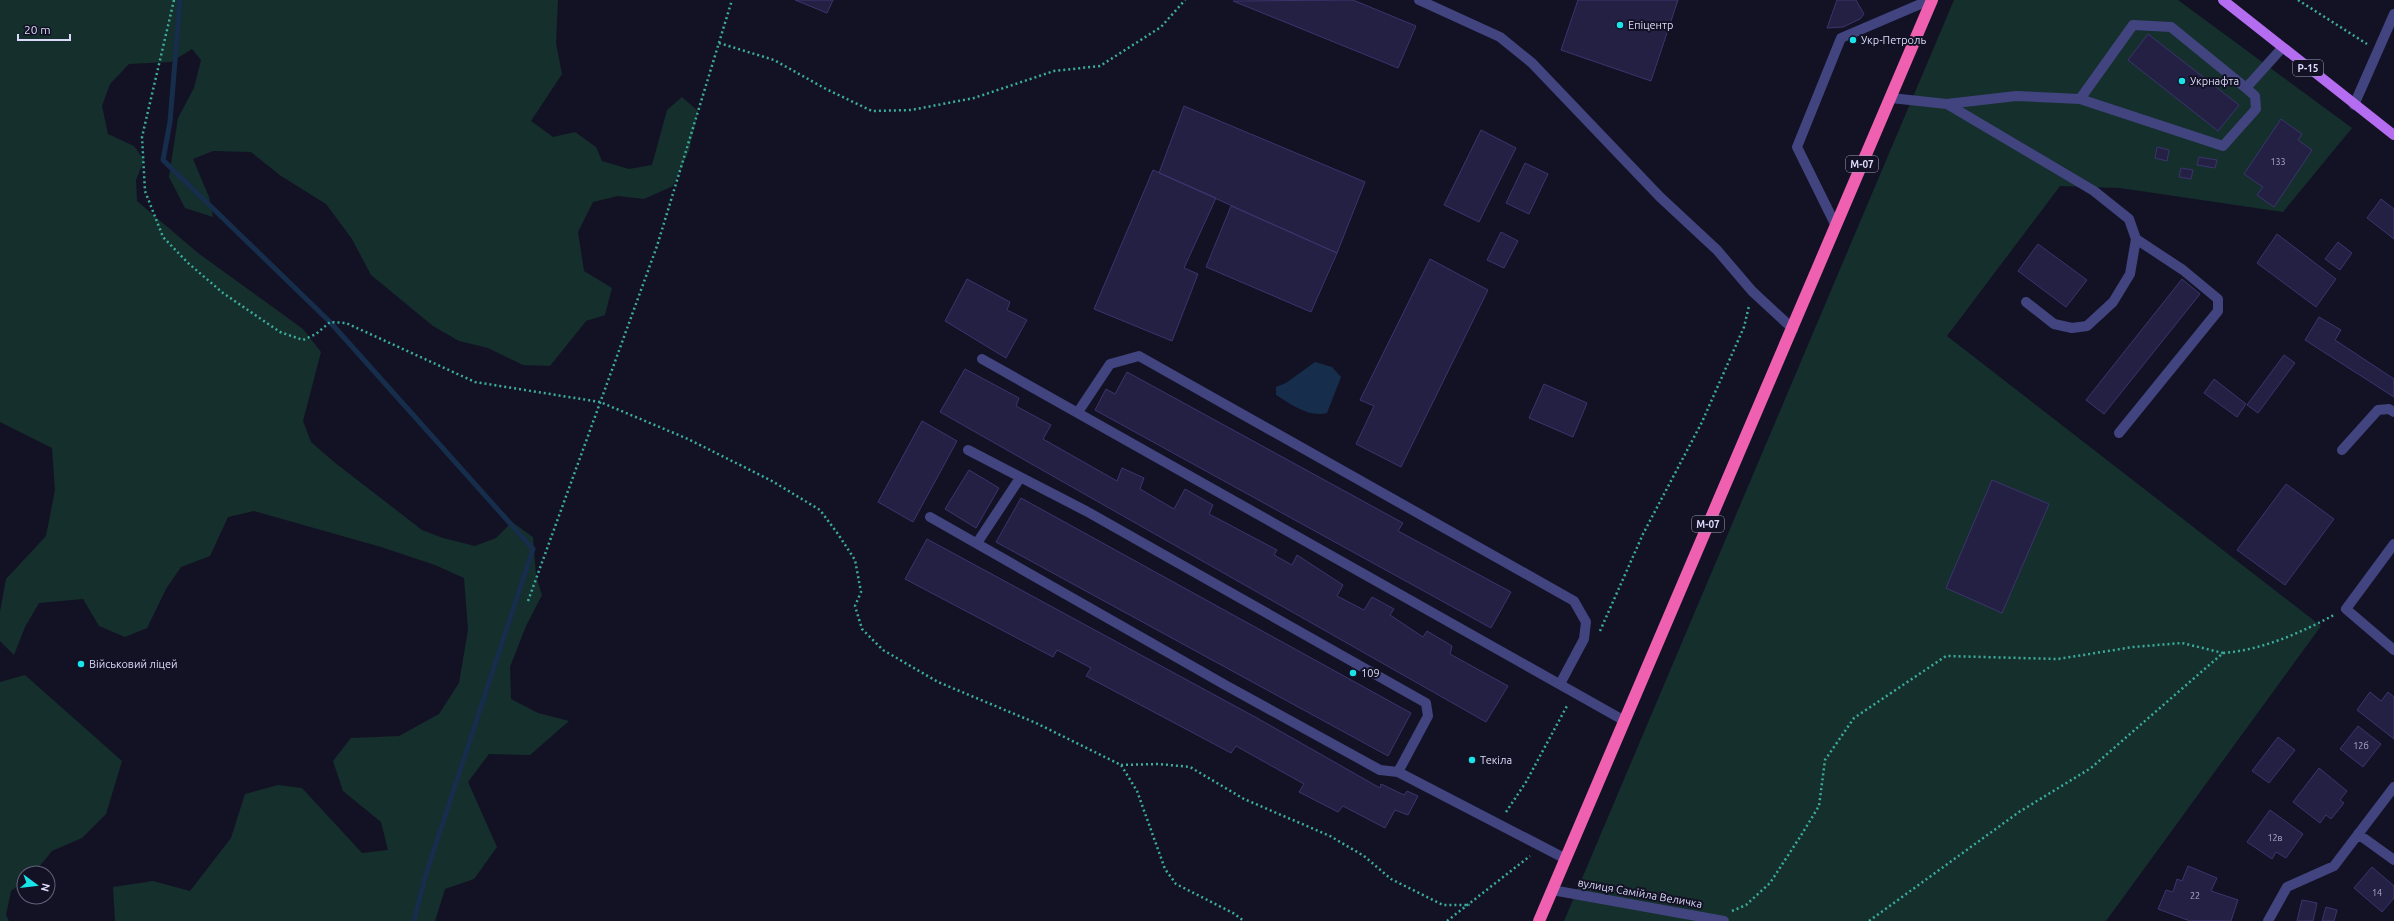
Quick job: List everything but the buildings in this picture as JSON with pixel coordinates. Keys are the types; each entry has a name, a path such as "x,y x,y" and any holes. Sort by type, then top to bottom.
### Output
{"highway":[{"name":"М-07","path":"1539,921 1623,720 1793,329 1931,0"}],"main road":[{"name":"Р-15","path":"2223,0 2354,105 2394,135"}],"street":[{"path":"1419,0 1500,37 1532,63 1660,197 1717,250 1752,292 1793,329"},
{"path":"1836,226 1797,147 1841,38 1931,0"},
{"path":"2354,105 2394,14"},
{"path":"1890,98 1947,104 2016,96 2080,100 2223,146 2256,109 2255,96 2171,27 2133,25 2080,100"},
{"path":"2246,88 2282,48"},
{"path":"1947,104 2094,191 2129,219 2136,239 2130,274 2113,302 2087,326 2072,328 2054,324 2026,302"},
{"path":"2119,433 2218,311 2218,299 2183,270 2136,239"},
{"path":"1078,412 1110,364 1139,356 1568,597 1574,601 1586,622 1584,639 1560,684"},
{"path":"982,358 1319,550 1623,720"},
{"path":"2342,450 2378,410 2389,408 2394,412"},
{"path":"968,450 1086,511 1426,704 1428,716 1398,772"},
{"path":"978,543 1020,478"},
{"path":"930,517 1227,686 1380,770 1398,772 1566,859"},
{"path":"2394,544 2346,609 2394,650"},
{"path":"2268,921 2288,887 2334,866 2394,787"},
{"path":"2358,834 2394,860"},
{"name":"вулиця Самійла Величка","path":"1552,890 1724,921"}],"path":[{"path":"174,0 142,137 145,191 163,237 188,263 223,293 280,332 303,340 316,334 330,322 346,323 475,382 600,402 688,439 772,481 820,510 838,534 854,560 861,592 856,606 862,630 883,650 938,682 1036,722 1120,764 1159,764 1190,767 1244,799 1330,836 1364,856 1391,879 1443,905 1470,904"},
{"path":"528,601 657,246 732,0"},
{"path":"719,43 774,60 826,89 872,111 911,110 974,98 1054,71 1100,66 1161,27 1185,0"},
{"path":"2298,0 2377,50"},
{"path":"1598,636 1643,534 1677,473 1705,415 1744,327 1752,292"},
{"path":"1713,918 1746,905 1770,883 1820,806 1825,760 1854,718 1946,656 2058,659 2133,647 2182,643 2223,653 2244,652 2301,633 2346,609"},
{"path":"1869,921 2019,812 2091,768 2223,653"},
{"path":"1498,824 1526,782 1574,692"},
{"path":"1120,764 1137,791 1165,869 1176,884 1233,913 1244,921"},
{"path":"1447,921 1542,847"}],"green space":[{"path":"0,0 558,0 556,43 562,74 531,121 553,137 575,132 596,147 602,161 629,169 652,165 667,110 682,97 698,111 689,151 673,186 644,199 618,196 593,202 578,232 584,271 612,288 605,315 586,321 550,366 523,365 488,348 459,341 433,326 371,275 352,239 326,204 281,176 251,152 213,151 193,159 209,197 213,217 185,208 169,177 178,118 194,88 201,60 192,49 171,62 129,64 110,84 102,106 108,134 134,146 144,160 136,180 137,201 198,253 303,329 321,352 303,421 311,442 334,462 422,530 443,538 475,546 496,538 512,522 533,537 536,576 542,595 526,626 510,667 511,699 538,713 569,721 530,755 489,754 468,782 497,847 474,879 445,889 435,921 115,921 113,887 153,881 190,891 231,838 245,794 278,785 302,788 362,853 388,850 381,822 343,791 333,761 351,738 399,736 439,714 459,683 468,630 464,578 435,565 381,547 254,511 228,517 210,556 181,567 166,589 147,628 125,637 99,626 83,599 39,603 25,627 14,655 0,641 0,612 6,579 46,536 55,490 52,448 0,422"},
{"path":"1954,0 2178,0 2352,128 2283,212 2120,188 2060,186 1947,336 2321,626 2106,921 1564,921"},
{"path":"25,675 122,761 106,814 82,838 52,851 41,865 16,865 16,887 11,891 6,915 9,921 0,921 0,682"}],"water":[{"path":"1315,362 1332,367 1341,377 1327,413 1314,414 1307,412 1276,395 1276,387 1286,383"}],"waterway":[{"path":"180,0 170,122 163,160 330,322 533,549 425,877 414,921"}],"place":[{"name":"Епіцентр","path":"1620,25"},
{"name":"Укр-Петроль","path":"1853,40"},
{"name":"Укрнафта","path":"2182,81"},
{"name":"Військовий ліцей","path":"81,664"},
{"name":"109","path":"1353,673"},
{"name":"Текіла","path":"1472,760"}]}
